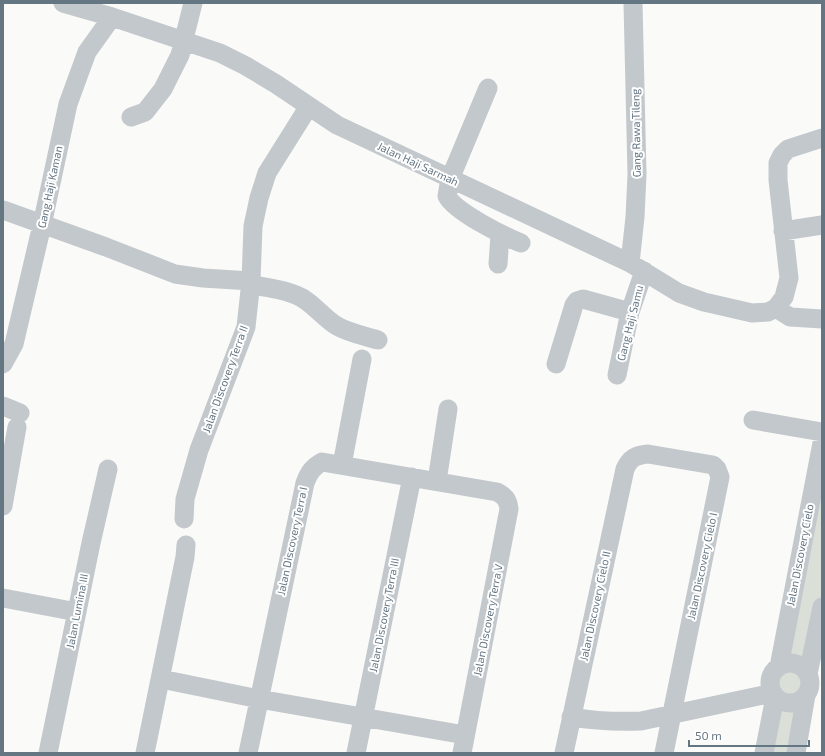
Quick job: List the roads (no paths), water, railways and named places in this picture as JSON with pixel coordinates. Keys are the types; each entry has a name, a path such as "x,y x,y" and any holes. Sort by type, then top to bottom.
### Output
{"street":[{"name":"Jalan Haji Sarmah","path":"63,3 112,17 220,53 246,66 309,106 337,126 637,267 679,294 704,302 752,313 768,312 776,308"},
{"path":"131,117 145,112 163,89 180,55 182,41 193,3"},
{"name":"Gang Rawa Tileng","path":"633,3 637,175 635,217 637,267"},
{"name":"Gang Haji Kaman","path":"3,364 14,344 68,104 87,52 112,17"},
{"path":"488,88 450,179 447,194 448,199 500,235 521,243"},
{"name":"Jalan Discovery Terra II","path":"184,519 185,499 199,450 246,327 251,283 253,226 259,198 267,173 309,106"},
{"path":"822,138 788,149 782,155 778,163 778,180 789,278 784,297 776,308 790,317 822,319"},
{"path":"3,210 106,247 175,274 251,283 297,295 309,302 322,316 338,327 378,340"},
{"path":"783,231 822,224"},
{"path":"498,264 500,235"},
{"name":"Gang Haji Samu","path":"617,375 630,312 637,267"},
{"path":"556,364 574,305 577,301 583,300 630,312"},
{"path":"342,465 362,359"},
{"path":"3,406 19,420 3,506"},
{"path":"437,481 448,409"},
{"path":"753,420 822,432"},
{"name":"Jalan Discovery Cielo","path":"779,667 822,443"},
{"name":"Jalan Discovery Cielo I","path":"630,460 640,454 648,454 713,465 717,469 720,477 664,753"},
{"name":"Jalan Discovery Cielo II","path":"564,753 625,469 630,460"},
{"name":"Jalan Discovery Terra I","path":"248,753 305,482 309,472 322,462 497,492"},
{"name":"Jalan Lumina III","path":"48,753 108,469"},
{"name":"Jalan Discovery Terra III","path":"356,753 412,477"},
{"name":"Jalan Discovery Terra V","path":"464,744 509,509 504,495 497,492"},
{"path":"145,753 161,679 185,557 186,545"},
{"path":"3,598 77,612"},
{"path":"796,753 812,682 822,607"},
{"path":"792,663 799,665 804,669 812,682 797,702 791,703 785,703 774,695 770,686 774,671 785,664 792,663"},
{"path":"161,679 259,699 363,717 464,744"},
{"path":"571,717 601,722 642,721 774,695"},
{"path":"764,753 774,695"}]}
